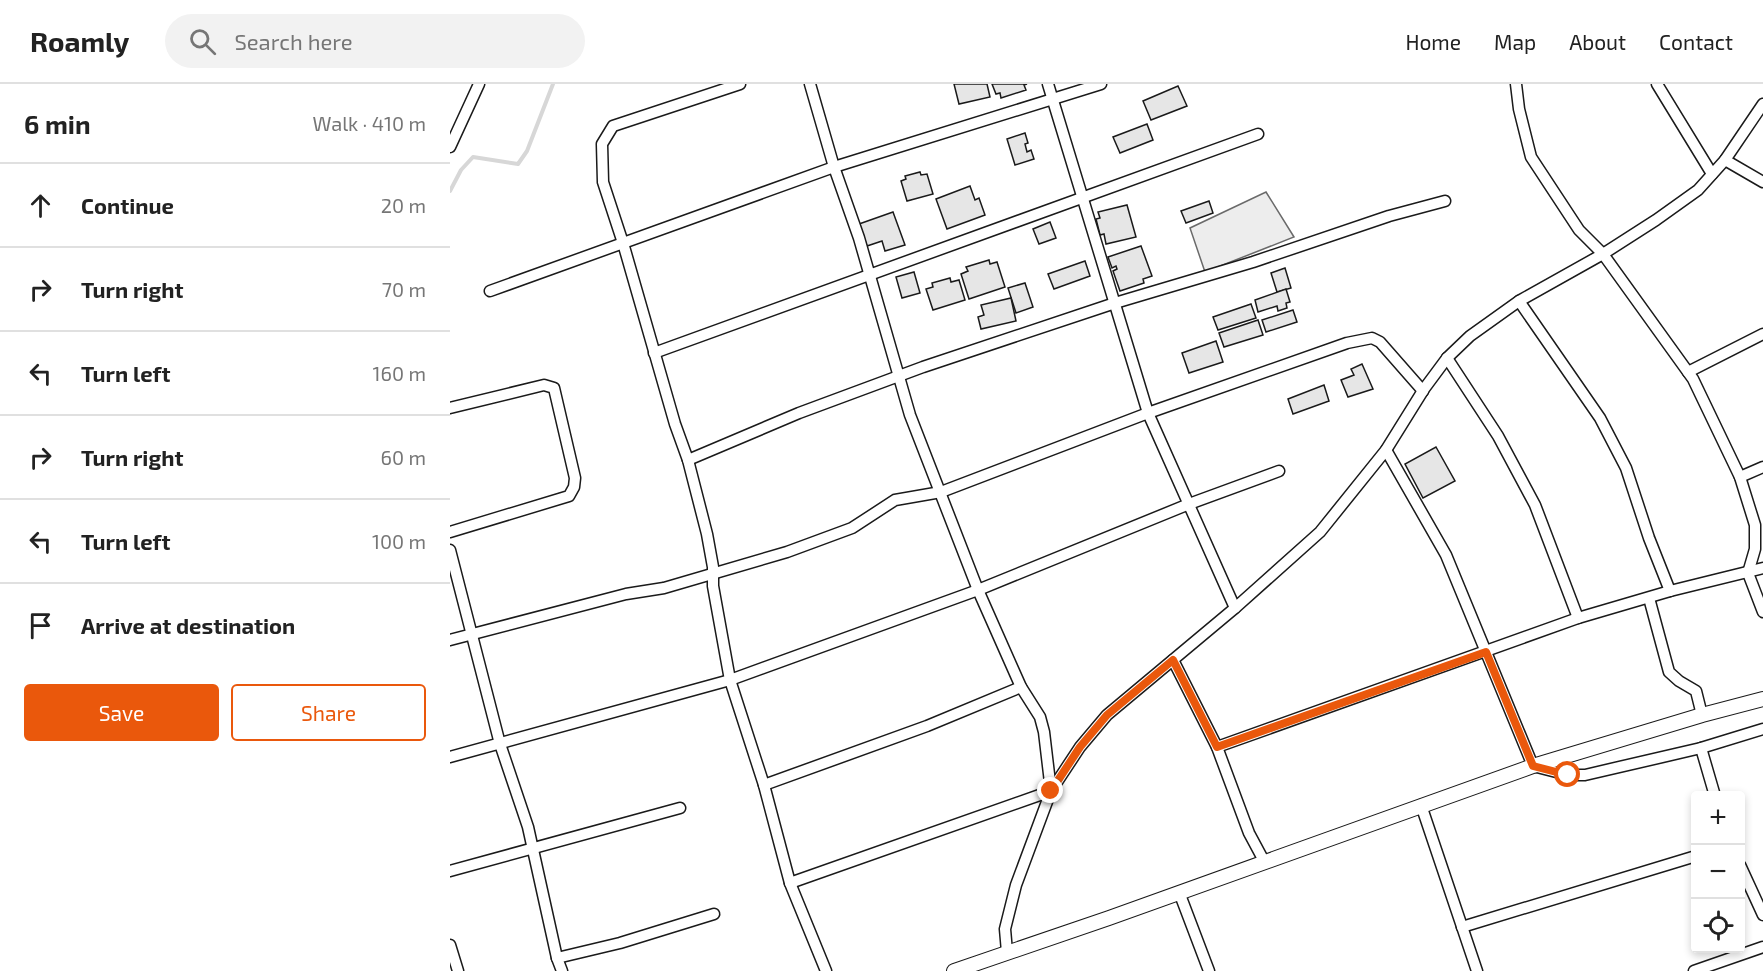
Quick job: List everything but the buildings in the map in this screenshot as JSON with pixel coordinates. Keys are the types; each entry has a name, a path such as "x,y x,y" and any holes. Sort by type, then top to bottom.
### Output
{"street":[{"path":"450,147 479,84"},
{"path":"740,84 613,126 602,144 602,172 603,182 654,353 688,460 707,534 713,586 730,680 764,785 790,883 826,971"},
{"path":"810,84 834,167 859,238 910,415 978,590 1021,687 1040,717 1051,791"},
{"path":"1048,84 1148,413 1235,608"},
{"path":"490,291 834,167 1101,84"},
{"path":"1516,84 1531,157 1579,230 1603,254 1688,372 1740,477 1755,525 1755,549 1748,573 1763,612"},
{"path":"1658,84 1712,174"},
{"path":"1007,952 1005,929 1016,885 1051,791 1080,747 1107,715 1235,608 1320,532 1386,450 1447,358 1470,336 1519,301 1603,254 1698,190 1725,160 1763,104"},
{"path":"654,353 869,273 1258,134"},
{"path":"1725,160 1763,182"},
{"path":"688,460 780,421 898,377 1115,303 1253,262 1389,216 1445,201"},
{"path":"1519,301 1600,418 1626,468 1648,538 1670,591"},
{"path":"1688,372 1763,334"},
{"path":"450,640 626,594 664,588 756,562 852,528 895,500 941,492 1148,413 1347,343 1372,338 1380,342 1423,391"},
{"path":"1447,358 1498,436 1535,505 1578,618"},
{"path":"450,408 544,385 554,388 575,478 574,487 569,496 450,532"},
{"path":"1386,450 1446,555 1533,766"},
{"path":"1740,477 1763,467"},
{"path":"450,757 730,680 978,590 1189,504 1279,471"},
{"path":"450,550 500,744 528,827 557,958 562,971"},
{"path":"1217,747 1578,618 1670,591 1763,568"},
{"path":"1649,598 1670,672 1696,692 1702,715"},
{"path":"1173,660 1217,747 1249,833 1264,861"},
{"path":"764,785 927,726 1021,687"},
{"path":"954,971 1533,766 1763,699"},
{"path":"1533,766 1568,775 1585,774 1701,748 1763,729"},
{"path":"1701,748 1714,791"},
{"path":"790,883 1051,791"},
{"path":"1421,805 1477,971"},
{"path":"450,871 680,808"},
{"path":"1462,927 1691,857"},
{"path":"1745,876 1763,915"},
{"path":"1179,892 1209,971"},
{"path":"557,958 620,943 714,914"},
{"path":"450,945 458,971"},
{"path":"1695,971 1763,947"}],"shaded area":[{"path":"1266,192 1294,237 1205,272 1190,228"}],"waterway":[{"path":"450,191 461,170 473,157 518,164 527,151 553,84"}],"route":[{"path":"1051,791 1080,747 1107,715 1173,660 1217,747 1486,652 1533,766 1568,775"}]}
